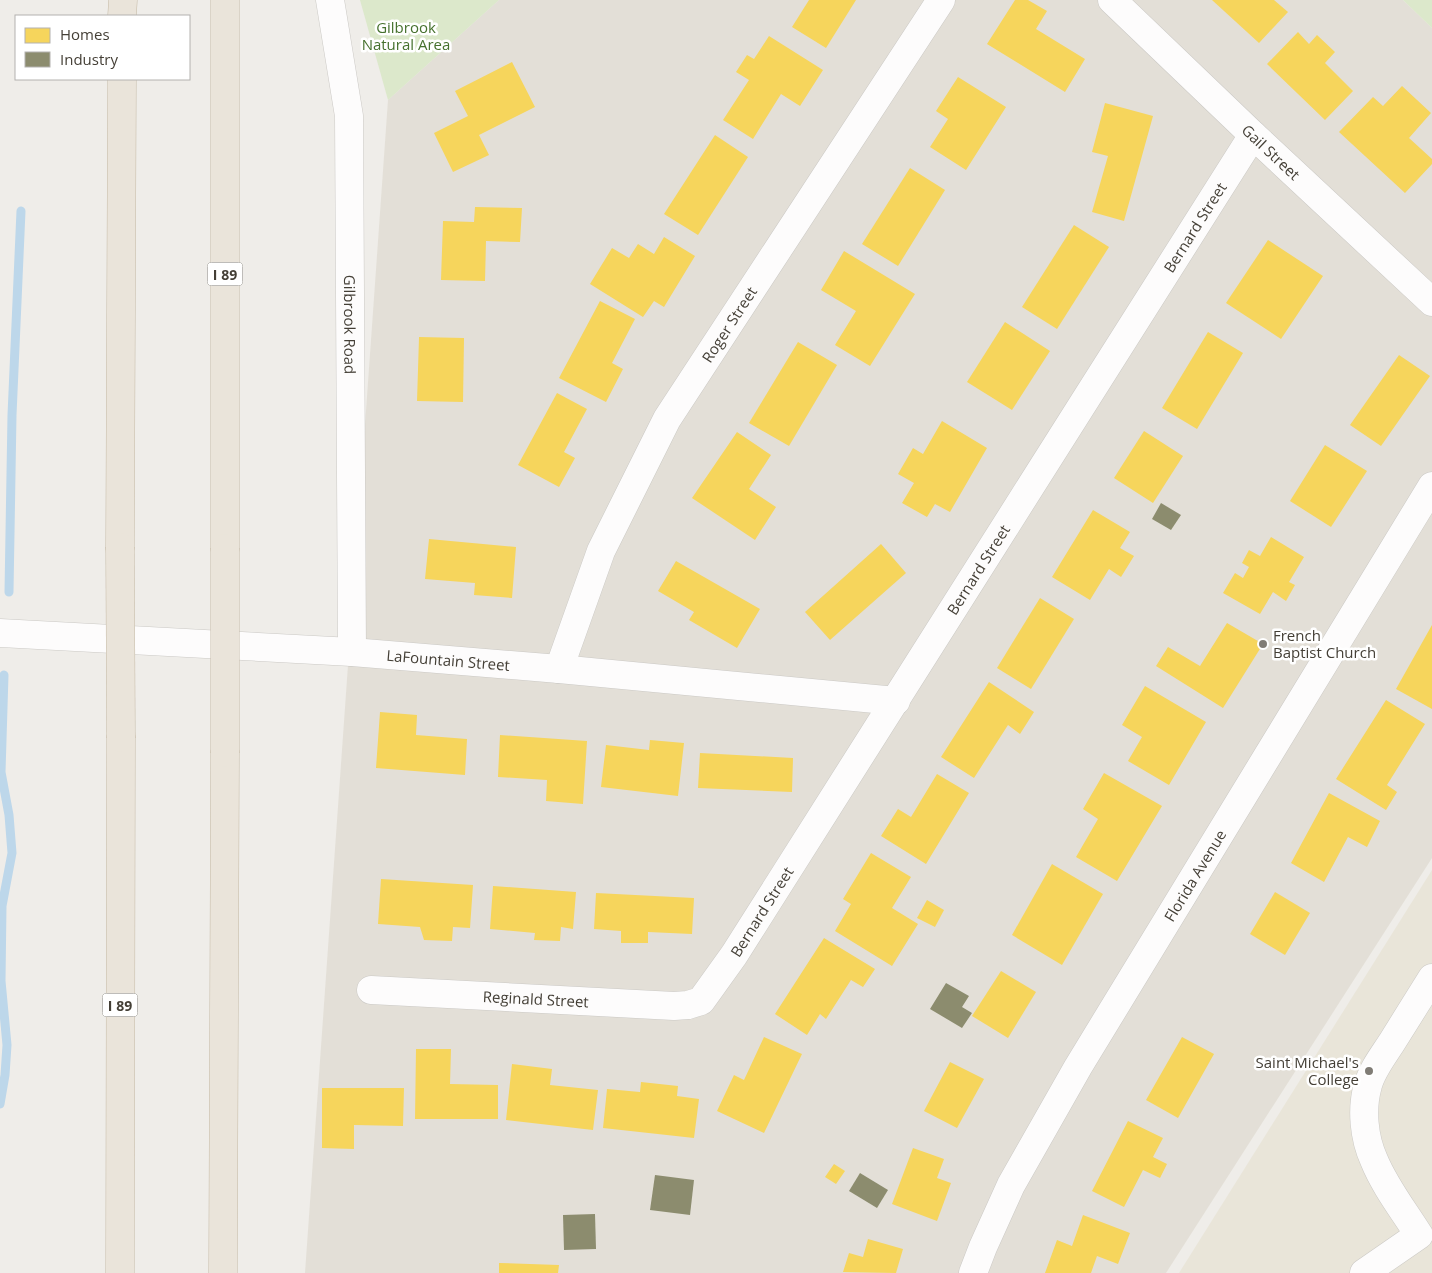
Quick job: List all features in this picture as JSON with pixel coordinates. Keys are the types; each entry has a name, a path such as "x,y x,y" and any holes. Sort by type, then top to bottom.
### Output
{"highway":[{"path":"122,0 122,15"},
{"name":"I 89","path":"223,1273 225,0"},
{"name":"I 89","path":"120,1273 122,80"}],"street":[{"name":"Gilbrook Road","path":"330,0 349,116 352,652"},
{"name":"Roger Street","path":"559,669 601,551 668,419 941,0"},
{"name":"Gail Street","path":"1112,0 1253,136 1432,302"},
{"name":"Bernard Street","path":"700,1002 734,955 1253,136"},
{"name":"Florida Avenue","path":"973,1273 1011,1185 1078,1067 1432,486"},
{"name":"LaFountain Street","path":"0,633 352,652 559,669 896,701"},
{"path":"1364,1273 1419,1235 1383,1179 1367,1142 1364,1125 1368,1086 1376,1068 1432,978"},
{"name":"Reginald Street","path":"371,990 674,1006 700,1002"}],"shaded area":[{"path":"499,0 1403,0 1432,28 1432,858 1166,1273 305,1273 388,100"},
{"name":"Saint Michael's College","path":"1432,870 1432,1273 1179,1273"}],"green space":[{"name":"Gilbrook Natural Area","path":"360,0 499,0 388,100"},
{"path":"1403,0 1432,0 1432,28"}],"building: Homes":[{"path":"809,0 856,0 826,48 792,27"},
{"path":"1015,0 1028,0 1047,11 1036,29 1085,59 1065,92 987,44"},
{"path":"1212,0 1274,0 1288,12 1259,43"},
{"path":"1298,32 1309,44 1317,35 1335,52 1325,63 1353,91 1325,120 1267,64"},
{"path":"769,36 823,70 800,106 781,94 753,139 723,120 749,80 736,72 747,55 754,59"},
{"path":"512,62 535,107 479,135 489,155 453,172 434,133 468,116 455,91"},
{"path":"958,77 1006,107 966,170 930,147 948,119 936,111"},
{"path":"1402,86 1431,113 1409,138 1432,159 1432,164 1405,193 1339,132 1373,97 1383,106"},
{"path":"1105,103 1153,116 1124,221 1092,212 1108,156 1092,152"},
{"path":"715,135 748,157 698,235 664,214"},
{"path":"910,168 945,190 898,266 862,244"},
{"path":"475,207 522,208 520,242 486,241 485,281 441,280 443,221 474,222"},
{"path":"1074,225 1109,247 1057,329 1022,307"},
{"path":"664,237 695,256 664,307 654,301 643,317 590,284 612,248 629,258 638,244 654,254"},
{"path":"1268,240 1323,276 1281,339 1226,303"},
{"path":"844,251 915,294 870,366 835,345 856,311 821,290"},
{"path":"600,301 635,319 612,363 623,369 606,402 559,378"},
{"path":"1005,322 1050,351 1012,410 967,382"},
{"path":"1208,332 1243,353 1197,429 1162,408"},
{"path":"419,337 464,338 463,402 417,401"},
{"path":"798,342 837,365 789,446 749,423"},
{"path":"1399,355 1430,376 1381,446 1350,425"},
{"path":"557,393 587,409 564,452 575,458 559,487 518,465"},
{"path":"942,421 987,448 950,512 935,504 927,517 902,503 914,483 898,474 913,448 923,454"},
{"path":"1144,431 1183,456 1153,503 1114,478"},
{"path":"737,432 771,455 749,489 776,507 755,540 692,498"},
{"path":"1325,445 1367,471 1331,527 1290,501"},
{"path":"1093,510 1130,532 1120,548 1134,556 1121,577 1109,569 1090,600 1052,577"},
{"path":"1271,537 1304,557 1289,582 1295,585 1286,601 1273,592 1260,614 1223,593 1235,573 1243,578 1249,567 1242,563 1249,550 1260,556"},
{"path":"429,539 516,547 512,598 474,595 475,583 425,579"},
{"path":"881,544 906,573 830,640 805,612"},
{"path":"676,561 760,609 737,648 689,620 694,612 658,591"},
{"path":"1040,598 1074,619 1031,689 997,668"},
{"path":"1227,623 1263,644 1223,708 1156,666 1168,647 1200,666"},
{"path":"1432,625 1432,709 1396,689"},
{"path":"989,682 1034,712 1020,734 1008,725 974,778 941,757"},
{"path":"1145,686 1206,722 1169,785 1128,761 1142,737 1122,725"},
{"path":"1386,700 1425,724 1387,785 1397,792 1386,810 1336,779"},
{"path":"380,712 417,715 416,735 467,739 465,775 376,768"},
{"path":"500,735 587,741 583,804 546,801 547,780 498,777"},
{"path":"650,740 684,743 678,796 601,787 606,745 649,750"},
{"path":"700,753 793,758 792,792 698,788"},
{"path":"1104,773 1162,806 1117,881 1076,857 1098,819 1083,809"},
{"path":"937,774 969,793 926,864 881,836 898,809 911,817"},
{"path":"1329,793 1380,821 1367,847 1348,837 1324,882 1291,863"},
{"path":"871,853 911,877 892,908 918,924 892,966 835,931 851,904 843,899"},
{"path":"1052,864 1103,894 1062,965 1012,935"},
{"path":"381,879 473,885 470,928 453,927 452,941 424,940 420,927 378,924"},
{"path":"493,886 576,892 573,929 561,927 560,941 534,940 535,933 490,929"},
{"path":"1275,892 1310,913 1285,955 1250,934"},
{"path":"596,893 694,898 692,934 648,932 648,943 621,943 621,931 594,929"},
{"path":"927,900 944,910 935,927 917,918"},
{"path":"824,938 875,969 863,987 851,980 826,1019 820,1014 807,1035 775,1014"},
{"path":"1001,971 1036,992 1008,1038 972,1016"},
{"path":"764,1037 802,1054 764,1133 717,1111 734,1075 744,1080"},
{"path":"1182,1037 1214,1054 1178,1118 1146,1100"},
{"path":"416,1049 451,1049 450,1084 498,1085 498,1119 415,1119"},
{"path":"950,1062 984,1079 957,1128 924,1111"},
{"path":"512,1064 552,1069 550,1085 598,1090 593,1130 506,1120"},
{"path":"641,1082 678,1086 677,1096 699,1099 694,1138 603,1128 607,1089 640,1092"},
{"path":"322,1088 404,1088 403,1126 354,1125 354,1149 322,1148"},
{"path":"1128,1121 1163,1138 1153,1157 1167,1164 1160,1178 1143,1170 1124,1207 1092,1191"},
{"path":"913,1148 944,1159 937,1178 951,1183 937,1221 892,1204"},
{"path":"834,1164 845,1171 836,1184 825,1177"},
{"path":"1083,1215 1130,1233 1118,1264 1097,1256 1091,1273 1045,1273 1057,1240 1072,1246"},
{"path":"868,1239 903,1249 896,1273 843,1272 849,1253 863,1257"},
{"path":"499,1263 559,1265 558,1273 499,1273"}],"building: Industry":[{"path":"1161,503 1181,515 1171,530 1152,519"},
{"path":"946,983 969,996 962,1007 972,1013 962,1028 930,1009"},
{"path":"860,1173 888,1190 877,1208 849,1191"},
{"path":"655,1175 694,1180 690,1215 650,1210"},
{"path":"595,1214 596,1249 564,1250 563,1215"}],"waterway":[{"path":"9,592 12,415 21,211"},
{"path":"0,1104 5,1075 7,1045 1,981 2,906 12,853 9,815 1,772 4,675"}],"place":[{"name":"French Baptist Church","path":"1263,644"},
{"name":"Saint Michael's College","path":"1369,1071"}]}
